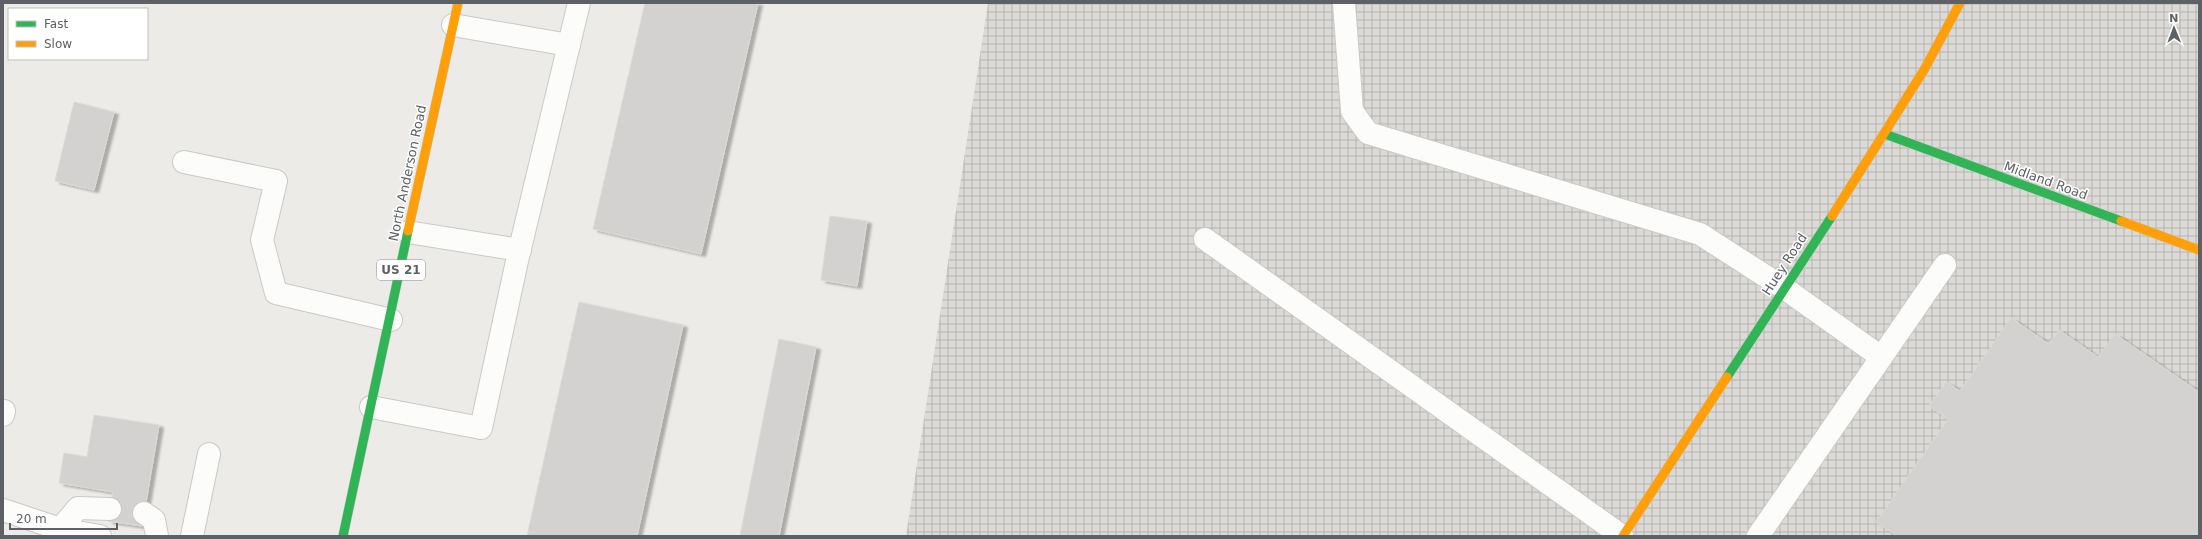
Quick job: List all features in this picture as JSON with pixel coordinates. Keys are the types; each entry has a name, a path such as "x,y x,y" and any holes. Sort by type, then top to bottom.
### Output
{"street":[{"name":"North Anderson Road","path":"342,536 391,320 408,232 458,3"},
{"name":"Huey Road","path":"1623,536 1885,134 1924,70 1960,3"},
{"name":"Midland Road","path":"1885,134 2199,250"}],"lane":[{"path":"371,407 481,428 520,250 579,3"},
{"path":"1344,3 1352,111 1368,133 1700,234 1784,288 1881,357"},
{"path":"453,25 569,45"},
{"path":"184,162 276,181 262,240 276,293 391,320"},
{"path":"408,232 520,250"},
{"path":"1205,239 1623,536"},
{"path":"1758,536 1945,265"},
{"path":"192,536 209,454"},
{"path":"60,529 78,508 110,509"},
{"path":"3,510 60,529 100,536"},
{"path":"144,513 154,520 157,536"}],"shaded area":[{"path":"988,3 2199,3 2199,536 906,536"}],"building":[{"path":"645,3 758,3 701,254 593,229"},
{"path":"74,102 114,112 94,190 55,181"},
{"path":"830,216 867,221 857,286 821,280"},
{"path":"579,302 683,325 637,536 527,536"},
{"path":"2011,318 2049,344 2059,330 2098,357 2115,334 2199,392 2199,536 1897,536 1876,522 1948,419 1929,406 1946,382 1960,391"},
{"path":"779,339 816,347 779,536 740,536"},
{"path":"94,415 159,425 142,526 108,521 113,492 59,483 64,453 87,457"}],"traffic: fast":[{"path":"1885,134 2121,221"},
{"path":"1727,377 1832,216"},
{"path":"343,536 408,231"}],"traffic: slow":[{"path":"408,231 458,3"},
{"path":"1832,216 1924,70 1960,3"},
{"path":"2121,221 2199,250"},
{"path":"1623,536 1727,377"}]}
